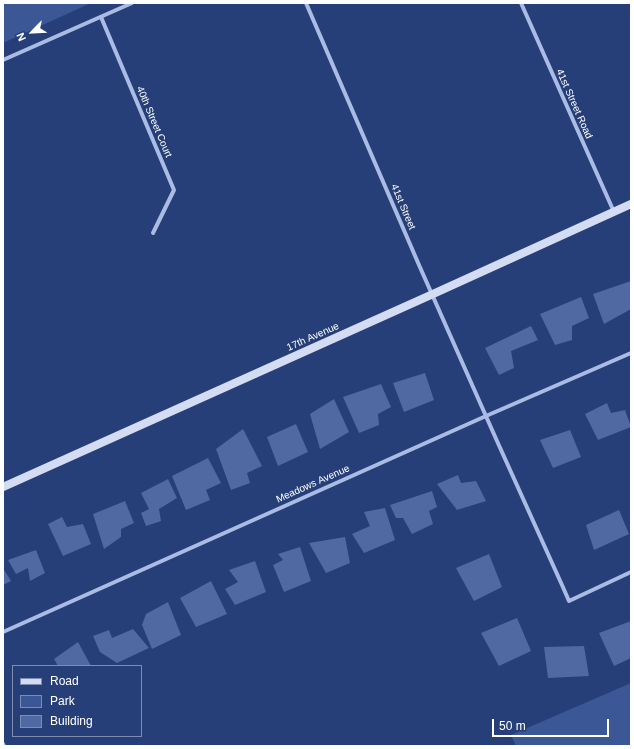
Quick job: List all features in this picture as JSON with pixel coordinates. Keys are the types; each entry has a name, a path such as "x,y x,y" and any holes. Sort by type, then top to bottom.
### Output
{"main road":[{"name":"17th Avenue","path":"3,487 631,204"}],"street":[{"path":"3,60 132,3"},
{"name":"41st Street","path":"306,3 419,265 569,601 631,572"},
{"name":"41st Street Road","path":"521,3 614,212"},
{"name":"40th Street Court","path":"101,17 174,190 153,233"},
{"name":"Meadows Avenue","path":"3,632 486,416 631,353"}],"green space":[{"path":"3,3 91,3 3,43"},
{"path":"631,683 631,746 516,746 511,735"}],"building":[{"path":"631,281 631,309 604,324 593,294"},
{"path":"581,297 589,318 572,326 572,340 555,345 540,314"},
{"path":"531,326 538,340 511,351 514,368 499,375 485,348"},
{"path":"425,373 434,400 404,412 393,383"},
{"path":"381,384 391,407 378,414 379,425 359,433 343,397"},
{"path":"334,399 349,432 320,449 310,414"},
{"path":"607,403 611,413 625,410 631,427 598,440 585,414"},
{"path":"296,424 308,452 278,466 267,437"},
{"path":"243,429 262,466 247,473 250,483 231,490 216,449"},
{"path":"570,430 581,457 553,468 540,440"},
{"path":"208,458 221,483 206,490 210,500 186,510 172,476"},
{"path":"458,475 461,483 476,481 486,501 457,510 437,484"},
{"path":"168,479 177,498 159,509 161,521 146,526 141,513 149,509 141,493"},
{"path":"432,491 437,507 429,511 433,524 412,534 403,518 396,518 390,505"},
{"path":"125,501 134,523 121,529 121,537 104,549 93,514"},
{"path":"385,508 395,540 364,553 352,534 370,526 364,512"},
{"path":"619,510 629,534 594,550 586,525"},
{"path":"62,517 67,527 83,524 91,544 63,556 48,524"},
{"path":"345,537 350,563 326,573 309,543"},
{"path":"300,547 311,581 284,592 273,565 283,560 278,554"},
{"path":"36,550 45,573 30,581 28,568 16,574 8,560"},
{"path":"489,554 502,587 474,601 456,568"},
{"path":"255,561 266,592 235,605 225,589 238,582 229,570"},
{"path":"3,568 11,581 3,585"},
{"path":"211,581 227,614 196,627 180,598"},
{"path":"168,602 181,635 152,649 142,625 146,614"},
{"path":"517,618 531,651 499,666 481,633"},
{"path":"631,621 631,658 614,666 599,633"},
{"path":"133,629 149,648 117,663 100,652 93,636 109,630 112,638"},
{"path":"78,642 90,665 57,665 54,659"},
{"path":"584,646 589,676 548,678 544,647"}]}
